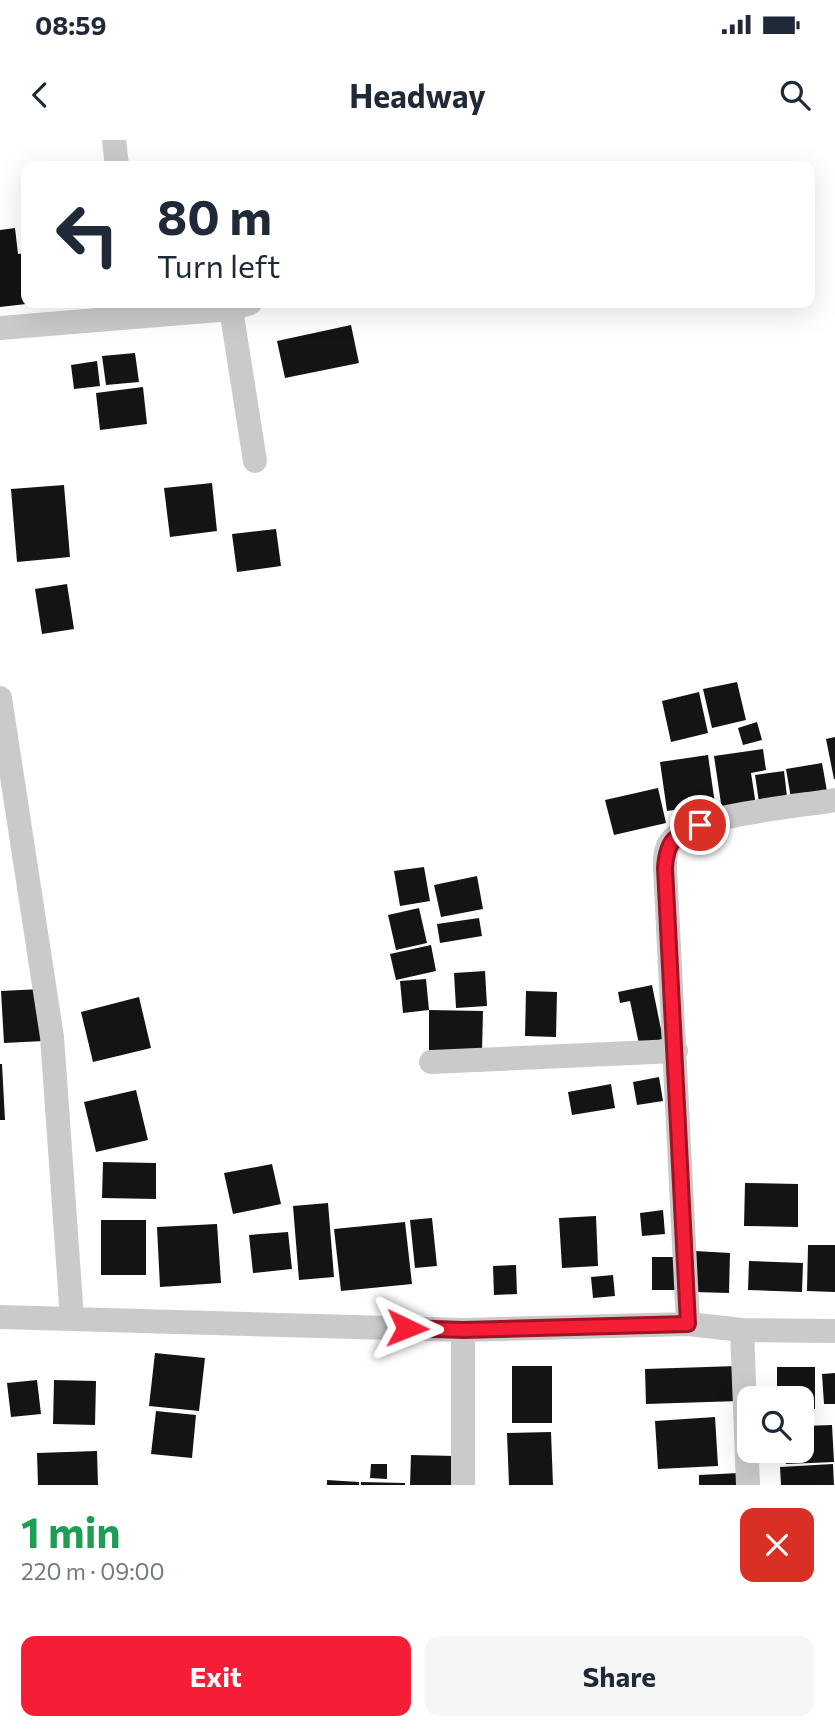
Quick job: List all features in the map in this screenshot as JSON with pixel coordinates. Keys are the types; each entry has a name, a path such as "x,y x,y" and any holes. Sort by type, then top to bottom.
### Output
{"street":[{"path":"114,140 116,161"},
{"path":"0,328 129,311 196,308"},
{"path":"240,308 255,461"},
{"path":"0,698 52,1037 72,1318"},
{"path":"688,1324 666,852 677,835 715,819 835,800"},
{"path":"431,1062 676,1051"},
{"path":"0,1317 463,1330 688,1324 742,1330 835,1331"},
{"path":"463,1330 463,1485"},
{"path":"742,1330 748,1485"}],"building":[{"path":"15,228 18,254 21,254 21,305 0,307 0,230"},
{"path":"351,325 359,363 285,378 277,341"},
{"path":"135,353 139,382 106,385 102,356"},
{"path":"97,361 100,386 74,389 71,365"},
{"path":"143,387 147,424 100,430 96,393"},
{"path":"212,483 217,531 170,537 164,488"},
{"path":"64,485 70,557 17,562 11,489"},
{"path":"276,529 281,566 237,572 232,534"},
{"path":"67,584 74,629 42,634 35,589"},
{"path":"737,682 746,720 712,728 703,689"},
{"path":"699,692 708,733 671,742 662,701"},
{"path":"757,722 762,740 743,745 738,728"},
{"path":"835,737 835,779 834,779 826,739"},
{"path":"763,749 766,770 751,773 757,812 723,817 714,756"},
{"path":"708,755 715,804 667,811 660,762"},
{"path":"822,763 828,797 792,804 786,769"},
{"path":"784,771 788,805 760,809 755,775"},
{"path":"658,788 666,823 614,835 605,800"},
{"path":"424,867 430,901 400,906 394,871"},
{"path":"477,876 483,909 441,917 434,885"},
{"path":"419,908 427,943 396,950 388,915"},
{"path":"479,918 482,936 440,943 437,924"},
{"path":"431,945 436,971 396,980 390,954"},
{"path":"485,971 487,1006 456,1008 454,973"},
{"path":"426,979 429,1010 403,1013 400,981"},
{"path":"652,985 663,1039 639,1044 630,1001 620,1003 618,992"},
{"path":"41,989 44,1041 4,1043 1,991"},
{"path":"526,991 557,992 556,1037 525,1036"},
{"path":"139,997 151,1048 93,1062 81,1012"},
{"path":"429,1010 483,1011 482,1051 429,1051"},
{"path":"2,1064 5,1120 0,1120"},
{"path":"659,1077 663,1101 637,1105 633,1082"},
{"path":"611,1084 615,1108 572,1115 568,1092"},
{"path":"136,1090 148,1140 96,1152 84,1102"},
{"path":"103,1162 156,1163 156,1199 102,1198"},
{"path":"272,1164 281,1204 233,1214 224,1173"},
{"path":"745,1183 798,1184 798,1227 744,1226"},
{"path":"328,1203 334,1277 299,1280 293,1206"},
{"path":"663,1210 665,1234 642,1236 640,1213"},
{"path":"596,1216 598,1266 562,1268 559,1218"},
{"path":"432,1218 437,1266 415,1268 410,1220"},
{"path":"101,1220 146,1220 146,1275 101,1275"},
{"path":"405,1222 412,1284 341,1291 334,1229"},
{"path":"217,1224 221,1283 160,1287 157,1227"},
{"path":"288,1232 292,1269 253,1273 249,1235"},
{"path":"808,1245 835,1245 835,1292 807,1291"},
{"path":"695,1251 730,1253 729,1293 694,1292"},
{"path":"652,1257 676,1257 676,1290 652,1290"},
{"path":"749,1261 803,1263 802,1292 748,1290"},
{"path":"516,1265 517,1294 494,1295 493,1266"},
{"path":"613,1275 615,1296 593,1298 591,1277"},
{"path":"155,1353 205,1358 199,1411 149,1406"},
{"path":"512,1366 552,1366 552,1423 512,1423"},
{"path":"737,1366 737,1401 646,1404 645,1369"},
{"path":"777,1367 815,1367 815,1409 814,1386 777,1386"},
{"path":"835,1373 835,1404 824,1404 822,1374"},
{"path":"37,1380 41,1414 11,1417 7,1383"},
{"path":"54,1380 96,1381 95,1425 53,1424"},
{"path":"156,1411 196,1415 192,1458 151,1454"},
{"path":"715,1417 718,1466 658,1469 655,1421"},
{"path":"832,1425 834,1462 814,1463 814,1426"},
{"path":"551,1432 553,1485 509,1485 507,1433"},
{"path":"97,1451 98,1485 38,1485 37,1453"},
{"path":"411,1455 456,1456 455,1485 410,1485"},
{"path":"371,1464 387,1464 387,1479 370,1478"},
{"path":"833,1464 834,1485 781,1485 780,1467"},
{"path":"739,1473 740,1485 699,1485 699,1475"},
{"path":"327,1480 359,1482 359,1485 327,1485"},
{"path":"361,1482 405,1483 405,1485 361,1485"}],"route":[{"path":"407,1328 463,1330 688,1324 665,868 666,852 671,842 677,835 700,825"}]}
